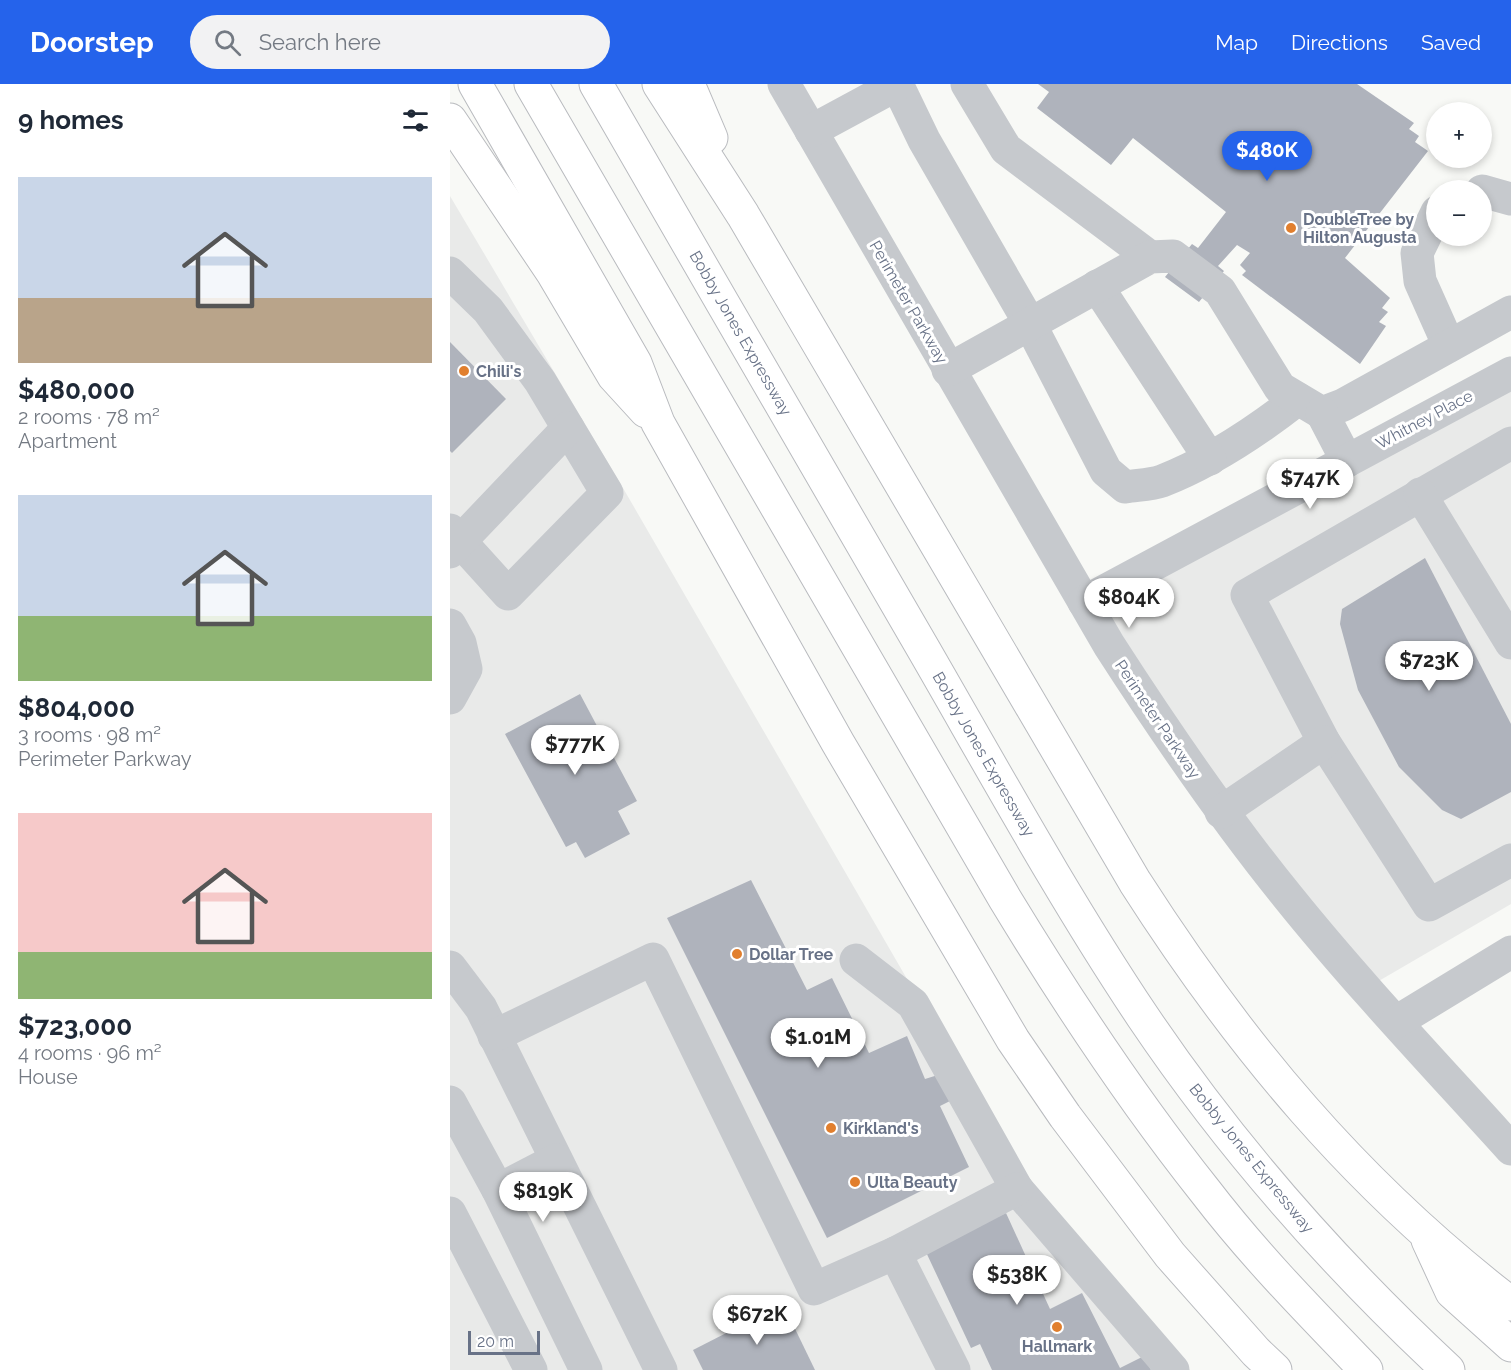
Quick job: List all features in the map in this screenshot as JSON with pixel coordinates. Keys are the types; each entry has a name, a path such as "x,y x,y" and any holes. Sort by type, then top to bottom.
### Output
{"highway":[{"path":"475,84 635,363 658,423 838,743 1013,1041 1084,1142 1170,1255 1256,1352 1275,1370"},
{"path":"531,84 1005,899 1075,1014 1126,1088 1206,1193 1301,1302 1366,1370"},
{"name":"Bobby Jones Expressway","path":"596,84 1013,804 1097,945 1144,1018 1196,1091 1308,1228 1400,1326 1448,1370"},
{"path":"659,84 743,215 1135,882 1223,1013 1316,1125 1424,1231 1511,1304"},
{"path":"688,84 743,215"},
{"path":"450,120 553,273 614,376 658,423"},
{"path":"1424,1231 1452,1292 1511,1345"}],"street":[{"name":"Perimeter Parkway","path":"784,84 1084,602 1154,715 1221,812 1288,898 1511,1149"},
{"path":"812,131 897,84 924,140 1030,324 1106,471 1125,487 1160,482 1210,459 1275,417 1310,406 1343,405 1511,312"},
{"path":"967,84 1006,148 1150,257"},
{"path":"1492,194 1511,199"},
{"path":"1426,235 1417,253 1420,281 1449,346"},
{"path":"948,370 1150,257 1173,256 1220,291 1280,388 1310,406 1347,461"},
{"path":"450,273 488,310 540,381 607,493 508,594 454,541 568,428"},
{"path":"1097,286 1210,459"},
{"name":"Whitney Place","path":"1084,602 1511,373"},
{"path":"1511,443 1247,595 1324,742 1429,905 1511,860"},
{"path":"1420,494 1511,643"},
{"path":"450,625 460,643 466,669 450,698"},
{"path":"1221,812 1324,742"},
{"path":"1396,1022 1511,952"},
{"path":"494,1036 653,959 814,1289 895,1253 1017,1189"},
{"path":"856,960 913,1004 1017,1189 1173,1370"},
{"path":"450,967 481,1008 661,1370"},
{"path":"450,1102 498,1190 586,1370"},
{"path":"498,1190 556,1160"},
{"path":"450,1213 531,1370"},
{"path":"895,1253 954,1370"}],"shaded area":[{"path":"450,196 623,488 1010,1157 1190,1370 450,1370"},
{"path":"1511,373 1511,904 1365,989 1084,602"}],"building":[{"name":"DoubleTree by Hilton Augusta","path":"1038,84 1357,84 1414,123 1409,129 1419,136 1415,142 1426,150 1426,154 1345,258 1390,298 1382,308 1388,312 1379,322 1386,326 1360,364 1242,275 1246,271 1240,265 1250,253 1237,245 1218,266 1224,271 1199,302 1165,277 1192,244 1198,248 1226,212 1133,138 1111,165 1037,108 1049,92"},
{"name":"Chili's","path":"450,342 506,399 452,453 450,451"},
{"path":"1425,558 1511,724 1511,792 1461,819 1442,810 1399,767 1358,690 1340,624 1342,609"},
{"path":"580,694 637,801 618,811 630,834 585,858 576,842 566,847 505,734"},
{"path":"751,880 807,990 832,978 869,1053 907,1036 925,1079 941,1074 954,1099 940,1106 969,1167 827,1238 667,918"},
{"path":"1006,1213 1050,1309 1082,1293 1120,1368 1144,1356 1151,1370 992,1370 980,1344 971,1348 925,1250"},
{"path":"783,1304 815,1370 703,1370 693,1350"}],"place":[{"name":"DoubleTree by Hilton Augusta","path":"1291,228"},
{"name":"Chili's","path":"464,371"},
{"name":"Dollar Tree","path":"737,954"},
{"name":"Kirkland's","path":"831,1128"},
{"name":"Ulta Beauty","path":"855,1182"},
{"name":"Hallmark","path":"1057,1327"}]}
